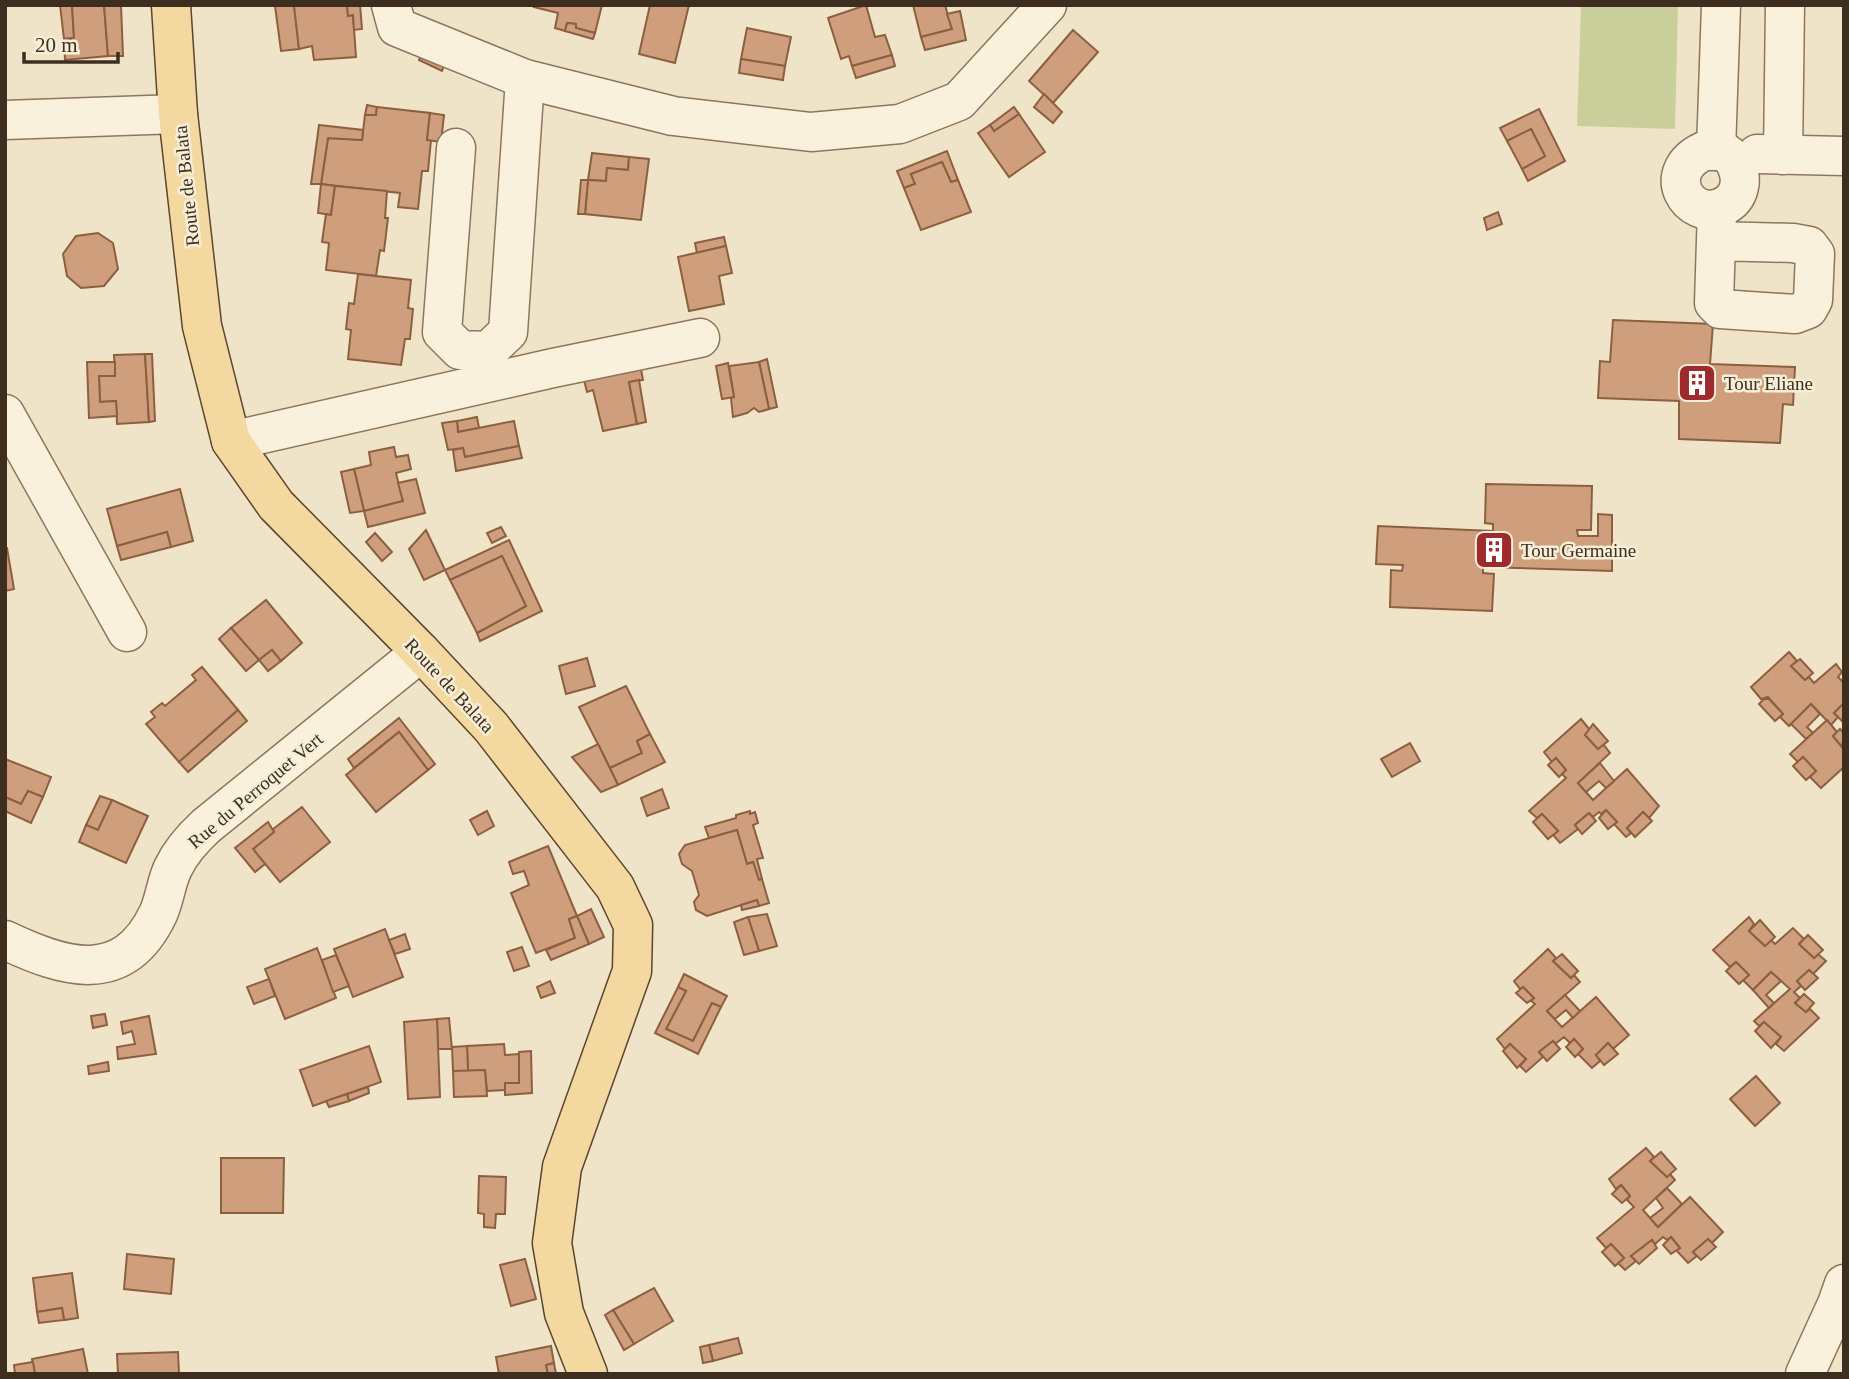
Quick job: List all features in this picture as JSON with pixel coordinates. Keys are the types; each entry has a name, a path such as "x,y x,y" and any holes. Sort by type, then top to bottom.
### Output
{"main road":[{"name":"Route de Balata","path":"171,5 178,114 202,326 231,441 276,505 491,727 615,887 632,925 632,971 562,1167 552,1243 564,1313 588,1374"}],"street":[{"path":"391,5 397,27 524,79 673,116 811,132 900,124 959,101 1047,5"},
{"path":"1721,5 1727,161 1736,196 1716,225 1705,209 1694,205 1685,197 1681,187 1685,164 1704,151 1727,161 1844,182"},
{"path":"1783,155 1785,5"},
{"path":"456,148 442,332 460,350 488,351 508,332 524,79"},
{"path":"5,120 178,114"},
{"path":"1727,161 1783,155 1844,156"},
{"path":"231,441 700,338"},
{"path":"5,414 127,632"},
{"name":"Rue du Perroquet Vert","path":"5,940 38,956 78,965 113,961 127,953 144,936 157,915 172,869 187,844 421,652"},
{"path":"1805,1374 1844,1284"}],"green space":[{"path":"1581,5 1678,5 1675,129 1577,126"}],"building":[{"path":"60,5 72,5 74,38 64,39"},
{"path":"72,5 104,5 108,56 65,60 64,39 74,38"},
{"path":"104,5 121,5 123,56 108,56"},
{"path":"294,5 299,49 281,51 275,6"},
{"path":"294,5 347,5 348,16 353,15 356,57 314,60 312,46 299,49"},
{"path":"347,5 360,5 362,29 354,30 353,15 348,16"},
{"path":"602,5 595,33 576,28 576,24 567,23 565,31 555,28 558,13 534,7"},
{"path":"650,5 689,5 675,63 639,54"},
{"path":"866,5 875,37 885,35 892,55 852,66 849,56 841,59 828,18"},
{"path":"913,5 945,5 952,29 921,37"},
{"path":"960,11 966,40 925,50 921,37 952,29 947,14"},
{"path":"567,23 595,33 593,39 565,31"},
{"path":"747,28 791,37 785,66 741,59"},
{"path":"1073,30 1098,52 1053,103 1029,81"},
{"path":"424,48 447,59 442,71 419,60"},
{"path":"892,55 895,66 856,78 852,66"},
{"path":"741,59 785,66 783,80 739,73"},
{"path":"1044,94 1062,112 1053,123 1034,107"},
{"path":"367,105 377,107 376,115 365,115"},
{"path":"377,107 430,113 428,171 422,171 418,209 398,207 400,193 321,184 328,138 362,140 365,115 376,115"},
{"path":"1014,107 1019,114 994,131 990,125"},
{"path":"1539,109 1565,161 1528,181 1522,169 1545,156 1531,129 1507,141 1500,128"},
{"path":"430,113 444,115 441,142 427,140"},
{"path":"1019,114 1045,152 1009,177 978,133 990,125 994,131"},
{"path":"319,125 363,130 362,140 328,138 321,184 311,184"},
{"path":"1531,129 1545,156 1522,169 1507,141"},
{"path":"947,151 958,180 951,182 942,162 911,174 915,184 904,188 897,171"},
{"path":"592,153 629,157 628,170 607,168 606,181 588,180"},
{"path":"629,157 649,159 641,220 585,214 588,180 606,181 607,168 628,170"},
{"path":"942,162 951,182 958,180 971,212 921,230 904,188 915,184 911,174"},
{"path":"581,180 588,180 585,214 578,214"},
{"path":"321,184 335,186 331,215 318,213"},
{"path":"335,186 387,191 385,218 388,218 384,251 380,250 376,276 326,270 329,243 322,242 326,214 331,215"},
{"path":"1498,212 1502,224 1487,230 1484,218"},
{"path":"98,233 113,243 118,269 104,286 81,288 67,276 63,254 76,236"},
{"path":"724,237 726,246 697,253 695,243"},
{"path":"726,246 732,273 719,276 724,304 689,311 678,257"},
{"path":"358,274 411,280 408,308 413,309 410,339 405,339 401,365 348,359 351,330 346,329 349,303 354,304"},
{"name":"Tour Eliane","path":"1613,320 1713,324 1710,364 1795,367 1793,405 1783,404 1780,443 1679,439 1679,401 1598,398 1600,361 1610,362"},
{"path":"145,354 149,422 117,424 116,401 100,402 99,376 115,376 114,355"},
{"path":"145,354 152,354 155,421 149,422"},
{"path":"767,359 777,407 769,409 759,362"},
{"path":"87,362 115,362 115,376 99,376 100,402 116,401 117,416 89,418"},
{"path":"759,362 769,409 759,412 754,408 733,417 731,398 734,397 729,366"},
{"path":"728,363 734,397 722,399 716,366"},
{"path":"640,364 643,380 629,382 637,424 603,431 593,390 587,392 583,376"},
{"path":"639,380 646,422 637,424 629,382"},
{"path":"477,417 479,428 458,432 457,421"},
{"path":"457,421 458,432 514,421 519,446 465,457 463,448 448,450 442,423"},
{"path":"519,446 522,458 456,471 453,450 463,448 465,457"},
{"path":"394,447 396,457 408,455 411,469 396,473 403,501 364,511 354,469 371,465 369,452"},
{"path":"354,469 364,511 350,513 341,472"},
{"path":"416,479 425,513 368,527 364,511 403,501 398,483"},
{"name":"Tour Germaine","path":"1486,484 1592,486 1591,530 1577,530 1578,536 1598,536 1598,514 1612,515 1612,571 1483,567 1483,573 1494,574 1492,611 1390,607 1391,570 1402,571 1403,565 1376,564 1378,526 1493,531 1493,524 1485,523"},
{"path":"180,489 193,541 171,547 167,532 117,546 107,509"},
{"path":"501,527 506,536 492,543 487,533"},
{"path":"426,530 445,570 424,580 409,549"},
{"path":"167,532 171,547 121,560 117,546"},
{"path":"375,533 392,552 382,561 366,542"},
{"path":"509,540 542,611 480,641 477,633 526,606 502,556 450,580 445,570"},
{"path":"5,548 14,589 5,591"},
{"path":"502,556 526,606 477,633 450,580"},
{"path":"266,600 302,643 281,661 272,650 259,660 231,628"},
{"path":"231,628 259,660 246,671 219,639"},
{"path":"272,650 281,661 268,671 259,660"},
{"path":"1789,652 1797,661 1791,666 1805,680 1809,677 1814,683 1836,664 1842,672 1838,677 1844,683 1844,703 1834,713 1838,717 1831,725 1811,704 1789,726 1780,717 1783,714 1768,697 1761,699 1751,687"},
{"path":"587,658 595,686 566,694 559,666"},
{"path":"1800,659 1813,673 1805,680 1791,666"},
{"path":"202,667 238,710 179,762 146,724 155,717 151,712 162,703 165,706 196,680 192,675"},
{"path":"626,686 650,734 637,741 642,753 610,768 579,707"},
{"path":"1764,699 1769,699 1783,714 1775,721 1759,704"},
{"path":"1844,703 1844,719 1842,721 1834,713"},
{"path":"1811,704 1820,714 1807,727 1813,733 1806,739 1791,724"},
{"path":"238,710 247,721 188,772 179,762"},
{"path":"399,718 435,764 428,770 399,732 354,768 348,759"},
{"path":"1581,719 1590,730 1585,735 1598,749 1603,744 1610,753 1578,783 1593,800 1627,769 1659,806 1649,818 1643,812 1627,828 1631,833 1626,837 1606,810 1593,817 1589,813 1575,825 1578,829 1560,843 1553,835 1558,831 1542,814 1537,818 1529,811 1566,778 1562,774 1566,770 1556,758 1552,762 1544,752"},
{"path":"1827,720 1837,732 1833,736 1844,746 1844,767 1821,788 1810,777 1816,771 1803,757 1798,762 1790,754"},
{"path":"1593,724 1608,741 1598,749 1585,735"},
{"path":"1840,729 1844,733 1842,747 1833,736"},
{"path":"399,732 428,770 376,812 346,775"},
{"path":"650,734 665,762 618,785 610,768 642,753 637,741"},
{"path":"1410,743 1420,761 1392,777 1381,759"},
{"path":"598,744 618,785 601,792 572,757"},
{"path":"1803,757 1816,771 1806,780 1793,766"},
{"path":"1556,758 1566,770 1559,777 1548,765"},
{"path":"5,759 51,777 43,797 28,791 21,804 5,797"},
{"path":"1600,763 1614,781 1606,788 1599,781 1586,792 1578,783"},
{"path":"662,789 669,808 647,816 641,798"},
{"path":"28,791 43,797 31,823 5,811 5,797 21,804"},
{"path":"100,796 112,800 98,830 86,825"},
{"path":"112,800 148,816 126,863 79,842 86,825 98,830"},
{"path":"302,807 330,842 280,882 253,849 274,832 273,829"},
{"path":"1606,810 1617,822 1608,829 1599,818"},
{"path":"487,811 494,826 478,835 470,820"},
{"path":"750,811 750,814 755,812 758,823 753,825 763,858 757,859 762,879 759,880 753,862 747,864 737,830 709,838 705,827"},
{"path":"1643,812 1652,821 1635,837 1627,828"},
{"path":"1589,813 1596,821 1582,834 1575,825"},
{"path":"1542,814 1558,831 1548,839 1533,822"},
{"path":"268,822 274,832 253,849 265,864 255,872 235,848"},
{"path":"737,830 747,864 753,862 759,880 762,879 769,903 759,906 757,900 707,916 696,910 694,902 699,895 692,871 682,864 679,854 685,845"},
{"path":"548,846 577,916 569,919 575,938 536,953 511,893 529,885 524,871 513,874 509,862"},
{"path":"757,900 759,906 742,910 741,905"},
{"path":"591,909 604,937 589,944 577,916"},
{"path":"767,914 777,946 759,951 748,917"},
{"path":"577,916 589,944 551,960 546,950 575,938 569,919"},
{"path":"748,917 759,951 744,955 734,922"},
{"path":"1749,917 1754,924 1749,931 1765,946 1771,940 1775,944 1793,928 1804,939 1799,944 1814,958 1818,954 1826,961 1813,974 1809,970 1797,981 1801,986 1794,992 1800,998 1795,1003 1806,1012 1810,1009 1819,1018 1784,1051 1776,1044 1781,1037 1764,1022 1759,1026 1754,1021 1790,989 1771,972 1753,990 1743,980 1749,975 1736,962 1730,967 1713,950"},
{"path":"1760,920 1775,937 1765,946 1749,931"},
{"path":"385,929 403,977 353,997 334,949"},
{"path":"405,934 410,949 395,954 389,940"},
{"path":"1808,935 1823,950 1814,958 1799,944"},
{"path":"522,947 529,966 514,971 507,952"},
{"path":"317,948 336,998 285,1019 265,969"},
{"path":"1548,949 1556,958 1553,961 1571,978 1574,975 1580,982 1547,1011 1562,1027 1596,997 1629,1035 1613,1049 1608,1043 1596,1055 1600,1061 1592,1068 1578,1054 1583,1049 1574,1039 1570,1043 1564,1037 1555,1044 1553,1041 1539,1052 1543,1057 1526,1072 1520,1066 1526,1059 1510,1044 1505,1049 1497,1039 1535,1004 1531,1001 1534,998 1523,987 1520,989 1514,981"},
{"path":"1562,954 1578,971 1571,978 1553,961"},
{"path":"336,955 349,986 333,992 322,960"},
{"path":"1736,962 1749,975 1739,984 1726,971"},
{"path":"1809,970 1818,978 1805,990 1797,981"},
{"path":"1771,972 1781,981 1766,995 1774,1003 1769,1008 1753,990"},
{"path":"684,974 727,996 721,1007 712,1003 693,1041 666,1029 686,991 678,987"},
{"path":"269,979 275,996 254,1004 247,987"},
{"path":"550,981 555,993 541,998 537,987"},
{"path":"678,987 686,991 666,1029 693,1041 712,1003 721,1007 698,1054 655,1033"},
{"path":"1523,987 1534,998 1527,1003 1516,993"},
{"path":"1804,994 1814,1003 1806,1012 1795,1003"},
{"path":"1565,995 1580,1011 1573,1018 1566,1010 1555,1019 1547,1011"},
{"path":"105,1014 107,1025 93,1028 91,1016"},
{"path":"149,1016 156,1054 118,1059 117,1047 135,1044 132,1031 123,1034 121,1022"},
{"path":"449,1018 452,1049 438,1049 437,1019"},
{"path":"437,1019 440,1097 408,1099 404,1022"},
{"path":"1764,1022 1781,1037 1771,1048 1755,1031"},
{"path":"1574,1039 1583,1049 1575,1057 1566,1047"},
{"path":"1553,1041 1560,1049 1547,1061 1539,1052"},
{"path":"1608,1043 1618,1054 1604,1065 1596,1055"},
{"path":"504,1044 505,1055 519,1054 519,1083 505,1083 505,1090 487,1091 485,1070 468,1071 467,1046"},
{"path":"1510,1044 1526,1059 1517,1068 1503,1051"},
{"path":"369,1046 381,1082 313,1106 300,1070"},
{"path":"467,1046 468,1071 453,1071 452,1047"},
{"path":"531,1051 532,1093 505,1095 505,1083 519,1083 519,1052"},
{"path":"108,1062 109,1071 89,1074 88,1066"},
{"path":"485,1070 487,1096 454,1097 453,1071"},
{"path":"1756,1076 1780,1103 1755,1126 1730,1099"},
{"path":"368,1087 369,1093 349,1101 347,1094"},
{"path":"347,1094 349,1101 329,1107 326,1101"},
{"path":"1646,1148 1654,1157 1650,1161 1667,1177 1670,1174 1675,1180 1643,1210 1658,1227 1690,1197 1723,1232 1712,1243 1708,1239 1693,1252 1697,1256 1688,1263 1676,1250 1680,1248 1671,1237 1667,1240 1663,1237 1655,1244 1652,1240 1631,1256 1636,1261 1625,1270 1618,1263 1624,1258 1611,1244 1606,1248 1597,1238 1634,1207 1627,1200 1630,1196 1621,1185 1616,1189 1609,1179"},
{"path":"1661,1152 1676,1169 1667,1177 1650,1161"},
{"path":"221,1158 284,1158 283,1213 221,1213"},
{"path":"479,1176 506,1177 505,1214 496,1214 495,1228 484,1227 484,1214 478,1213"},
{"path":"1621,1185 1630,1196 1622,1203 1612,1194"},
{"path":"1667,1188 1682,1204 1658,1227 1650,1218 1663,1208 1656,1198"},
{"path":"1671,1237 1680,1248 1671,1254 1663,1245"},
{"path":"1708,1239 1716,1247 1701,1260 1693,1252"},
{"path":"1652,1240 1657,1248 1639,1264 1631,1256"},
{"path":"1611,1244 1624,1258 1615,1266 1602,1252"},
{"path":"127,1254 174,1259 171,1294 124,1289"},
{"path":"525,1259 536,1299 511,1306 500,1265"},
{"path":"72,1273 78,1318 64,1320 62,1308 37,1312 33,1278"},
{"path":"654,1288 673,1321 634,1344 613,1310"},
{"path":"62,1308 64,1320 39,1323 37,1312"},
{"path":"613,1310 634,1344 624,1350 605,1315"},
{"path":"738,1338 742,1353 713,1361 709,1345"},
{"path":"709,1345 713,1361 703,1363 700,1347"},
{"path":"551,1346 554,1363 546,1365 548,1374 499,1374 496,1357"},
{"path":"83,1349 88,1374 35,1374 32,1359"},
{"path":"178,1352 179,1374 118,1374 117,1354"},
{"path":"33,1362 35,1374 15,1374 14,1365"},
{"path":"554,1363 556,1374 548,1374 546,1365"}],"place":[{"name":"Tour Eliane","path":"1697,383"},
{"name":"Tour Germaine","path":"1494,550"}]}
